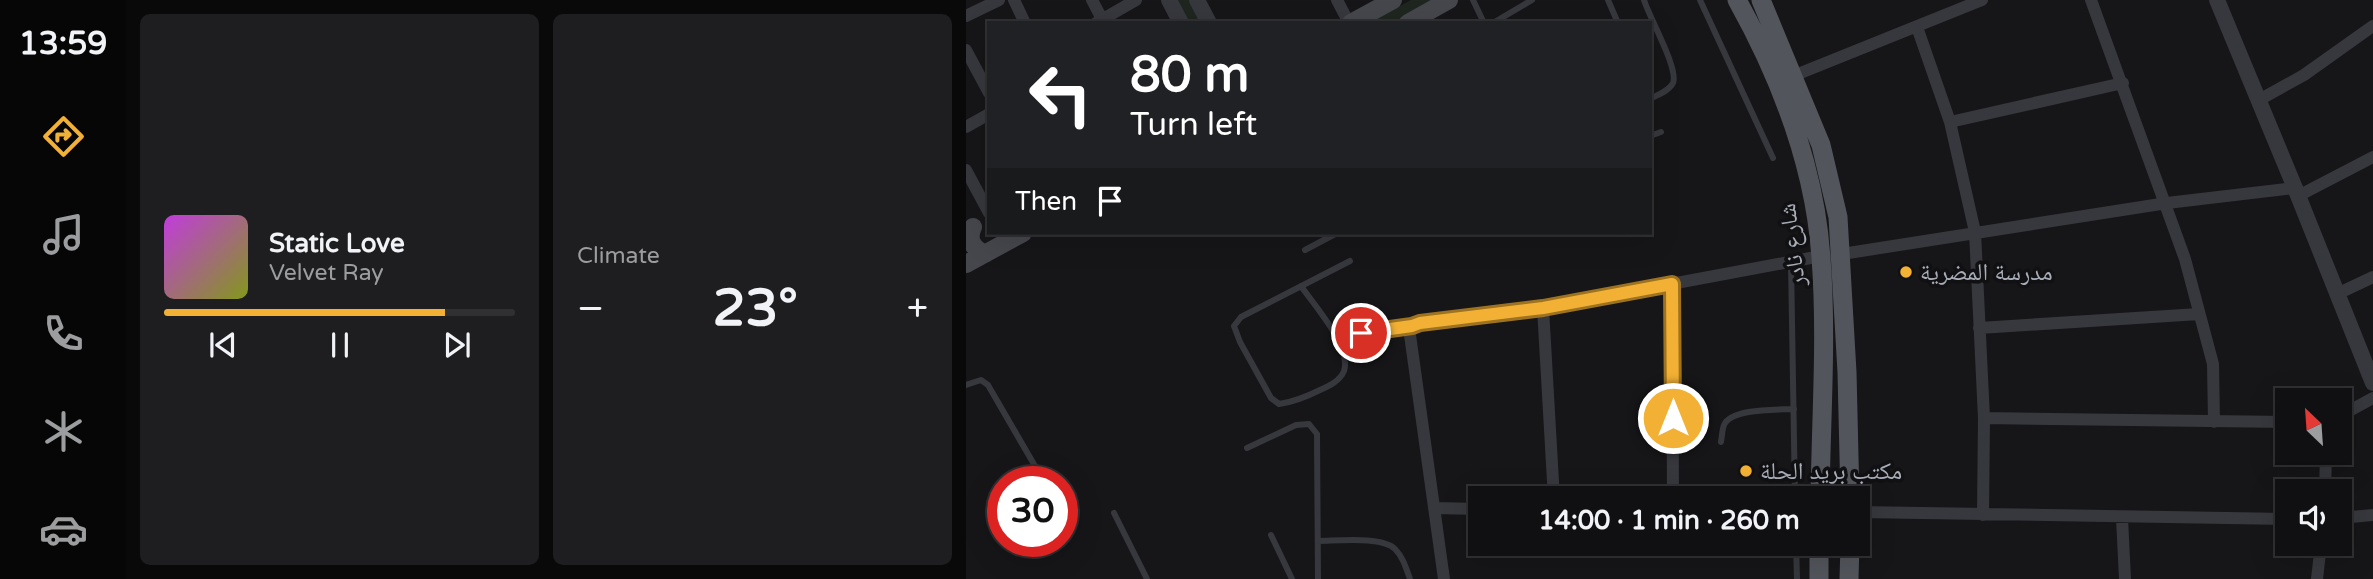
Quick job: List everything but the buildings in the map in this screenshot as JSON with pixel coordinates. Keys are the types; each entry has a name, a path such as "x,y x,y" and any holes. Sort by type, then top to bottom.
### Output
{"main road":[{"path":"1354,21 1393,0"},
{"path":"1412,21 1450,0"},
{"name":"شارع نادر","path":"1737,0 1761,42 1790,112 1813,202 1821,256 1820,486"},
{"name":"شارع نادر","path":"1761,0 1821,145 1831,181 1842,254 1850,486"},
{"path":"976,225 970,236 971,243 976,250 985,254"},
{"path":"966,264 1019,235"},
{"path":"1822,371 1826,375 1837,377 1847,372"},
{"path":"1821,418 1831,413 1847,417"},
{"path":"1819,556 1819,579"},
{"path":"1849,579 1850,556"}],"street":[{"path":"966,16 999,0"},
{"path":"1014,0 1024,21"},
{"path":"1092,0 1099,21 1136,0"},
{"path":"1169,0 1180,21"},
{"path":"1197,0 1208,21"},
{"path":"1337,0 1349,21"},
{"path":"1793,76 1982,0"},
{"path":"2091,0 2185,259 2213,363 2214,422"},
{"path":"2217,0 2373,382"},
{"path":"2259,100 2304,75 2373,26"},
{"path":"1917,27 1950,122 1975,232 1984,418 1983,515"},
{"path":"966,50 987,89"},
{"path":"1950,122 2123,83"},
{"path":"966,127 987,115"},
{"path":"1842,254 2166,203 2297,192 2373,157"},
{"path":"966,170 987,209"},
{"path":"1444,579 1410,335 1412,326 1543,308 1821,256"},
{"path":"2337,294 2373,277"},
{"path":"1672,284 1673,486"},
{"path":"1543,308 1553,486"},
{"path":"1979,328 2199,314"},
{"path":"2352,409 2373,398"},
{"path":"1984,418 2275,422"},
{"path":"1434,508 1468,509"},
{"path":"1870,512 2275,519"},
{"path":"2352,517 2373,515"},
{"path":"2122,518 2125,579"},
{"path":"2317,579 2320,556"}],"lane":[{"path":"1473,0 1483,21"},
{"path":"1496,21 1532,0"},
{"path":"1608,0 1617,21"},
{"path":"1644,0 1651,21"},
{"path":"1700,0 1773,158"},
{"path":"1652,98 1670,87 1674,76 1672,65 1653,29"},
{"path":"1652,135 1661,132"},
{"path":"1305,250 1333,235"},
{"path":"1301,286 1336,336 1345,356 1344,372 1334,384 1294,402 1279,404 1271,398 1234,326 1241,317 1301,286 1350,261"},
{"path":"1791,262 1795,486"},
{"path":"1336,336 1412,326"},
{"path":"966,385 981,380 988,385 1035,466"},
{"path":"1721,442 1724,425 1730,417 1744,413 1794,409"},
{"path":"1247,448 1296,425 1309,424 1317,434 1318,579"},
{"path":"1114,513 1147,579"},
{"path":"1271,535 1292,579"},
{"path":"1318,541 1383,542 1394,548 1404,561 1410,579"},
{"path":"1796,556 1797,579"}],"shaded area":[{"path":"1177,0 1191,0 1202,21 1188,21"},
{"path":"1411,0 1439,0 1400,21 1372,21"}],"place":[{"name":"مدرسة المضرية","path":"1906,272"},
{"name":"مكتب بريد الحلة","path":"1746,471"}],"route":[{"path":"1361,333 1543,308 1672,284 1673,418"}]}
